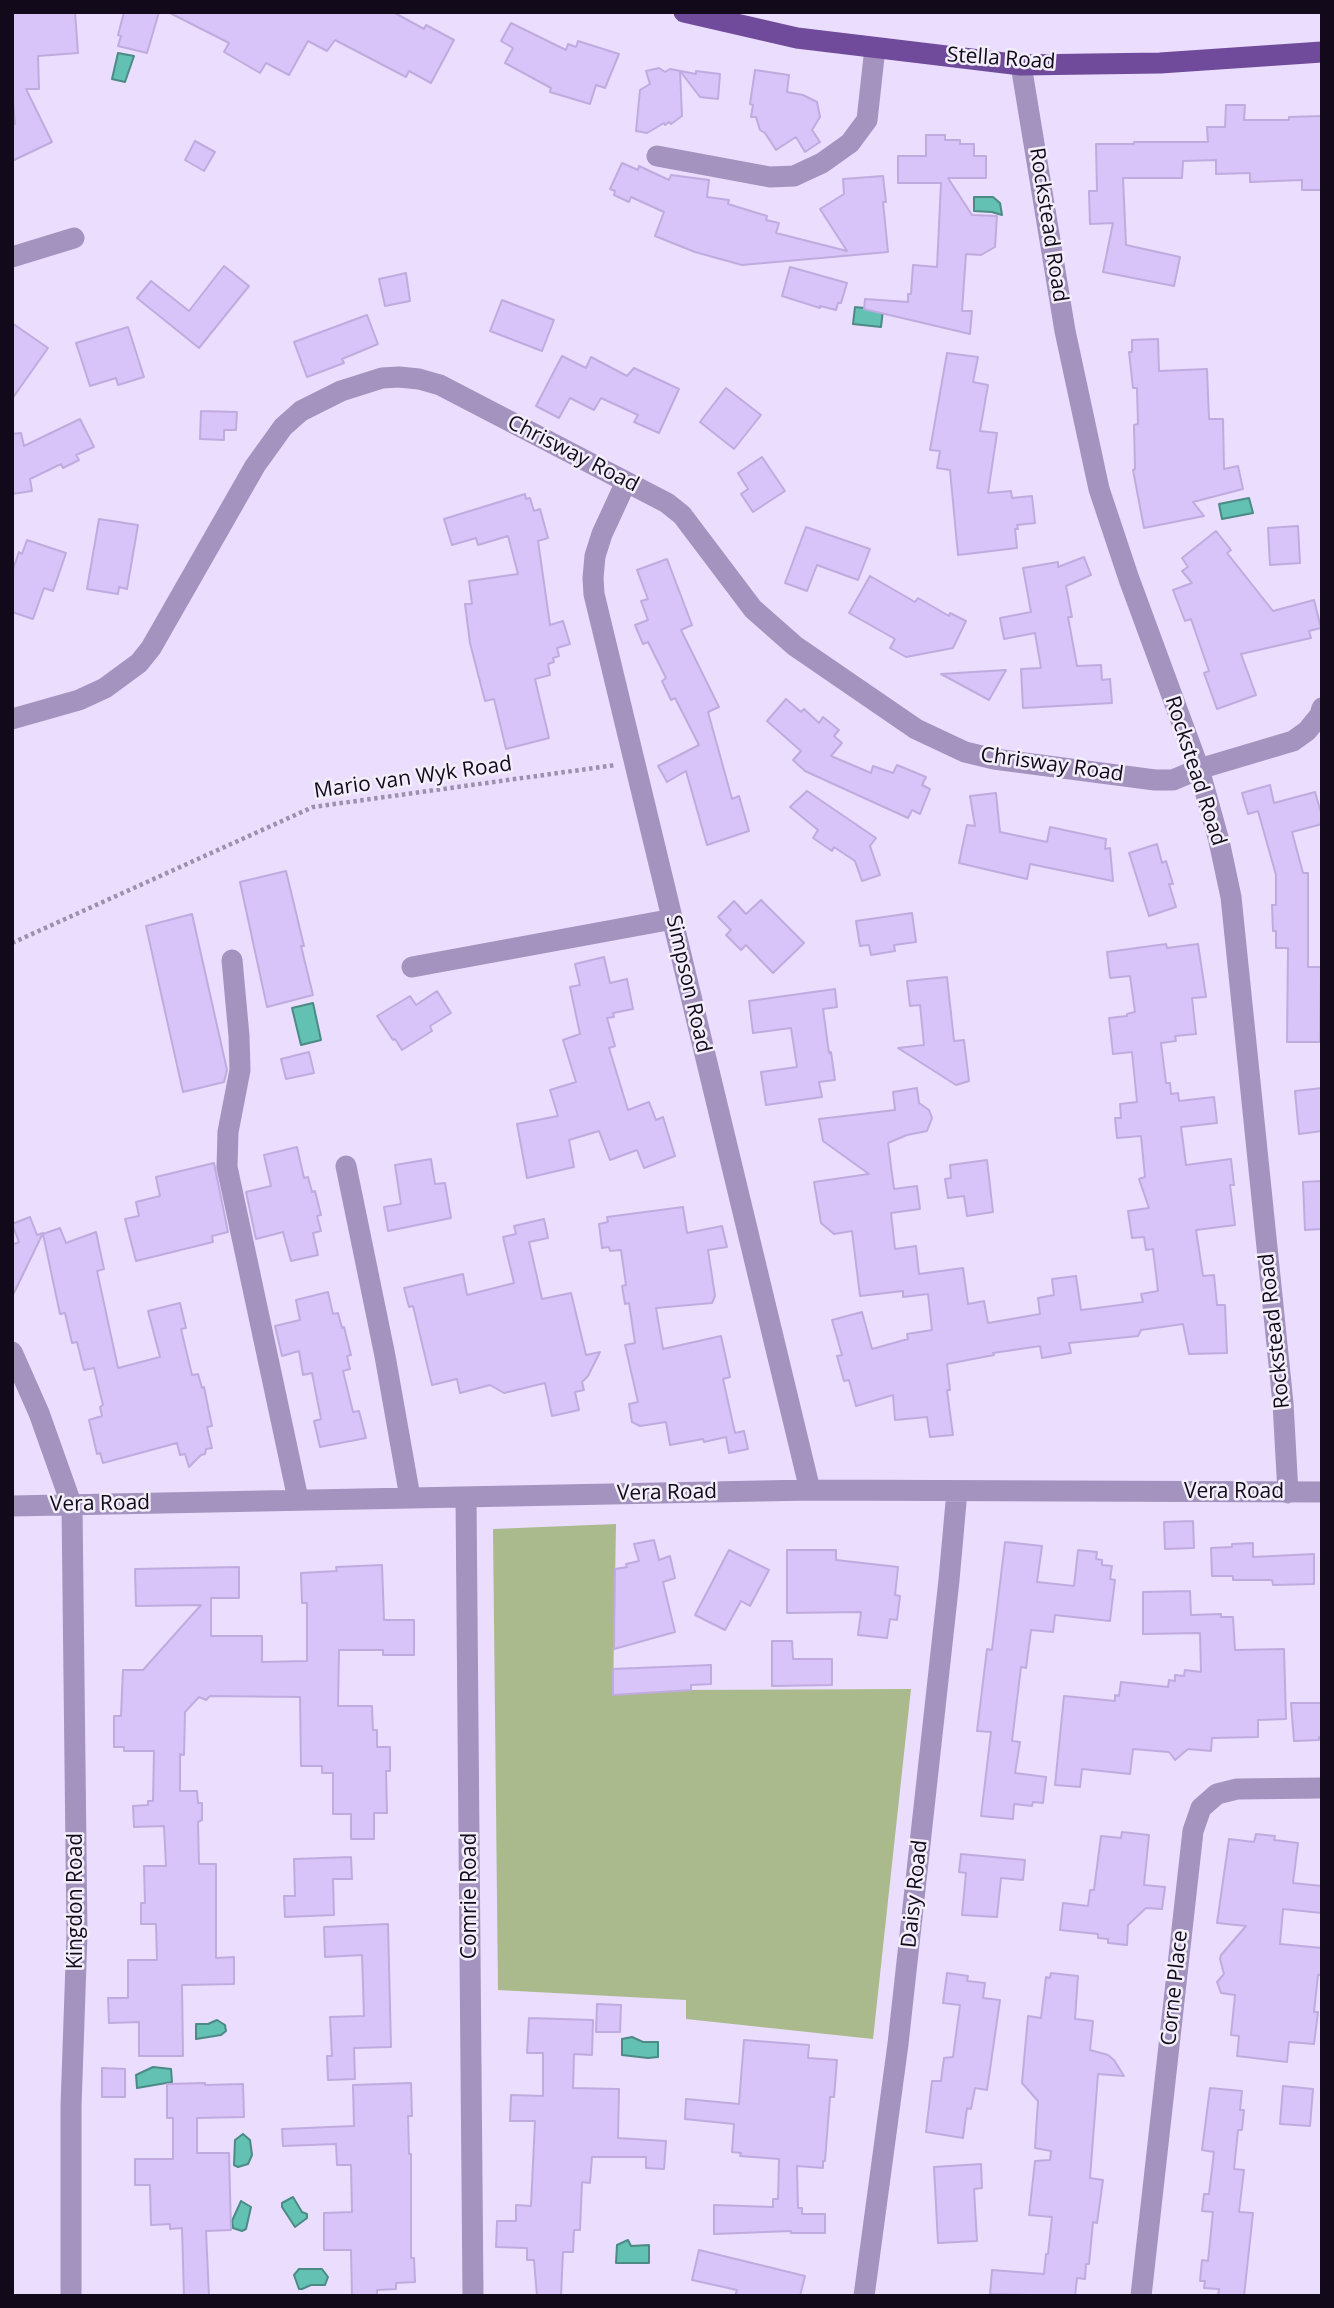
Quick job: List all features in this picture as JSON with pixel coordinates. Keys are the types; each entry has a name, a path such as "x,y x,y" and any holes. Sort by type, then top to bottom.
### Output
{"main road":[{"name":"Stella Road","path":"684,12 797,38 1021,65 1160,63 1322,52"}],"street":[{"path":"657,156 770,177 794,176 822,163 850,143 867,120 875,48"},
{"name":"Rockstead Road","path":"1021,65 1065,331 1099,489 1199,769 1231,897 1283,1403 1288,1493"},
{"path":"12,257 74,238"},
{"name":"Chrisway Road","path":"12,719 79,700 105,688 139,663 151,648 268,445 283,427 301,411 341,391 382,378 419,379 440,385 667,503 682,515 753,608 794,646 916,729 965,752 995,759 1155,780 1173,780 1199,769 1293,741 1307,731 1320,715 1322,708"},
{"name":"Simpson Road","path":"626,482 595,556 594,594 810,1490"},
{"path":"412,967 673,919"},
{"path":"232,960 240,1070 228,1132 227,1167 299,1499"},
{"path":"346,1166 385,1356 410,1497"},
{"name":"Kingdon Road","path":"12,1352 43,1424 72,1506 77,1936 71,2106 71,2296"},
{"name":"Vera Road","path":"12,1506 810,1490 1322,1492"},
{"name":"Daisy Road","path":"864,2296 898,2044 957,1491"},
{"name":"Comrie Road","path":"466,1497 473,2296"},
{"name":"Corne Place","path":"1141,2296 1193,1831 1201,1808 1217,1794 1237,1789 1322,1788"}],"path":[{"name":"Mario van Wyk Road","path":"12,943 313,807 635,763"}],"shaded area":[{"path":"118,53 134,56 125,82 112,79"},
{"path":"974,197 993,197 1000,203 1002,215 974,211"},
{"path":"855,307 883,310 881,327 853,324"},
{"path":"1249,498 1253,513 1222,519 1219,504"},
{"path":"313,1003 321,1040 301,1045 292,1008"},
{"path":"616,1524 613,1694 688,1690 911,1689 873,2039 686,2019 686,2000 498,1990 493,1529"},
{"path":"217,2020 225,2025 226,2031 221,2035 196,2039 196,2024 208,2024"},
{"path":"632,2037 643,2042 658,2042 658,2057 622,2055 622,2039"},
{"path":"153,2067 171,2069 172,2082 137,2088 136,2075"},
{"path":"243,2134 250,2140 252,2155 248,2164 238,2167 234,2165 235,2140"},
{"path":"293,2197 302,2212 307,2214 307,2218 295,2227 282,2207 282,2203"},
{"path":"241,2201 251,2207 246,2229 242,2231 233,2228 232,2221"},
{"path":"628,2240 631,2246 649,2245 649,2263 616,2263 617,2245"},
{"path":"299,2269 322,2269 328,2277 325,2285 311,2285 299,2289 294,2275"}],"building":[{"path":"12,12 75,12 78,53 38,56 39,89 26,89 52,142 12,161 12,126 15,124"},
{"path":"124,12 159,12 147,53 118,46"},
{"path":"168,12 393,12 424,29 426,25 454,40 431,83 409,71 406,77 335,40 327,51 308,41 289,75 266,63 260,73 224,52 229,43"},
{"path":"511,23 566,50 568,44 576,47 578,41 619,54 605,88 596,85 590,104 550,92 551,88 505,63 513,48 501,41"},
{"path":"659,68 665,72 670,69 696,74 696,71 720,74 718,99 700,97 680,71 682,116 671,124 664,123 647,133 636,131 640,90 650,84 646,71"},
{"path":"755,70 789,75 787,92 803,95 817,102 820,117 812,130 820,142 805,152 796,137 776,150 760,130 756,117 751,117"},
{"path":"1226,105 1245,105 1244,120 1289,120 1289,117 1322,116 1322,190 1302,190 1302,180 1250,182 1250,173 1216,174 1216,160 1183,161 1182,178 1123,178 1126,245 1180,257 1174,286 1103,272 1113,223 1090,224 1089,191 1097,191 1096,144 1208,142 1207,127 1225,127"},
{"path":"926,135 945,135 945,140 974,144 974,156 986,156 986,178 948,178 972,215 997,216 995,247 981,255 966,254 962,311 972,311 970,334 864,309 865,299 908,302 913,265 937,267 941,183 898,183 898,156 926,156"},
{"path":"195,141 215,152 204,171 185,160"},
{"path":"622,163 638,170 639,166 669,180 671,175 709,180 707,197 729,200 728,204 767,216 766,220 779,223 776,233 847,251 820,209 844,194 843,179 883,176 888,252 742,265 695,252 655,236 664,212 631,197 629,202 614,195 615,191 610,189"},
{"path":"224,266 249,286 199,348 137,298 151,281 189,311"},
{"path":"790,267 847,283 836,310 782,296"},
{"path":"406,273 410,301 385,306 379,279"},
{"path":"502,300 554,320 542,351 490,331"},
{"path":"367,315 378,344 342,359 344,363 307,377 294,342"},
{"path":"12,323 48,348 12,399"},
{"path":"128,327 144,377 118,385 116,378 90,386 76,343"},
{"path":"1158,339 1159,371 1207,369 1209,419 1223,419 1224,469 1238,466 1243,489 1193,502 1204,516 1144,528 1133,470 1134,425 1138,424 1137,388 1133,388 1129,352 1132,352 1132,340"},
{"path":"947,353 978,357 973,382 988,385 980,431 997,433 988,493 1011,491 1012,498 1032,496 1035,523 1017,525 1017,548 958,555 950,470 937,468 940,451 930,450"},
{"path":"562,356 586,368 591,357 627,376 634,368 679,389 659,433 634,422 638,415 601,398 594,410 570,398 559,418 536,406"},
{"path":"726,388 761,415 734,449 700,422"},
{"path":"201,411 237,412 236,430 224,430 224,440 200,439"},
{"path":"80,419 94,447 76,455 79,460 63,468 61,464 30,479 32,491 12,494 12,434 21,433 24,446"},
{"path":"762,457 785,491 753,512 741,494 748,489 738,473"},
{"path":"525,494 526,499 530,498 534,511 540,509 548,538 538,541 550,625 563,621 570,644 557,648 559,656 548,664 550,675 535,679 549,738 506,749 494,699 485,701 470,643 465,604 472,604 469,581 518,574 508,536 478,545 476,538 452,545 444,519"},
{"path":"99,519 138,525 127,589 119,587 118,594 87,589"},
{"path":"1298,526 1300,563 1270,565 1268,528"},
{"path":"806,527 870,549 858,580 817,565 807,591 785,583"},
{"path":"1216,531 1231,550 1227,553 1273,611 1314,600 1321,628 1309,631 1311,638 1241,654 1256,695 1217,709 1204,673 1209,671 1191,619 1185,621 1173,590 1192,583 1182,571 1188,567 1182,558"},
{"path":"27,540 66,553 53,591 44,588 33,619 12,612 12,572 19,552 22,554"},
{"path":"1084,557 1091,575 1066,586 1072,617 1068,617 1077,666 1101,665 1102,680 1110,679 1112,703 1023,708 1021,669 1041,668 1035,633 1004,639 1000,618 1031,612 1023,568 1058,562 1058,567"},
{"path":"667,559 692,625 681,630 719,707 708,712 732,799 739,796 749,831 707,845 686,771 667,782 658,766 699,745 675,698 671,700 662,681 666,678 648,642 643,644 635,625 648,620 641,601 648,599 637,570"},
{"path":"870,576 915,602 918,598 949,616 950,613 966,621 953,648 906,657 890,648 895,639 849,613"},
{"path":"1006,670 989,700 941,674"},
{"path":"786,699 801,712 804,709 819,723 823,717 839,730 834,736 842,743 831,756 871,773 873,766 893,773 897,765 926,777 922,785 930,789 920,814 912,810 908,818 805,771 793,760 801,751 767,721"},
{"path":"1270,785 1274,803 1315,792 1322,816 1322,824 1292,832 1303,873 1308,873 1308,967 1321,967 1320,1042 1287,1042 1288,948 1276,948 1276,931 1273,931 1272,905 1276,905 1276,875 1258,811 1248,814 1242,793"},
{"path":"807,791 876,838 870,846 880,875 862,881 855,861 834,847 832,851 813,838 818,830 790,807"},
{"path":"996,793 1000,832 1047,842 1050,827 1106,839 1105,849 1110,848 1113,881 1030,864 1027,879 959,863 967,825 975,826 970,796"},
{"path":"1157,844 1162,863 1166,861 1173,884 1169,884 1176,907 1149,916 1129,853"},
{"path":"286,871 313,995 267,1007 240,882"},
{"path":"761,900 804,943 773,973 746,945 741,950 726,935 731,930 718,917 734,901 746,914"},
{"path":"912,913 916,942 894,945 895,951 871,955 869,945 860,946 856,921"},
{"path":"192,914 227,1070 224,1082 183,1092 146,926"},
{"path":"1166,944 1167,948 1198,944 1206,997 1192,998 1196,1034 1175,1036 1176,1041 1161,1043 1166,1083 1170,1083 1171,1094 1178,1093 1179,1101 1214,1097 1217,1123 1181,1127 1186,1165 1231,1159 1234,1185 1230,1185 1235,1225 1196,1230 1203,1276 1214,1275 1217,1305 1225,1305 1227,1353 1189,1354 1183,1324 1141,1330 1138,1336 1069,1343 1071,1353 1042,1358 1040,1346 947,1364 950,1390 947,1390 953,1435 930,1437 927,1417 895,1420 893,1395 856,1406 849,1380 844,1381 837,1356 842,1355 832,1320 862,1312 872,1349 908,1339 907,1334 932,1330 928,1294 903,1297 903,1291 860,1296 852,1231 834,1234 821,1223 814,1182 869,1174 823,1141 819,1119 895,1110 893,1092 917,1088 919,1103 929,1110 932,1118 927,1131 888,1143 894,1189 917,1186 920,1209 891,1213 895,1249 916,1246 919,1274 963,1268 968,1304 984,1301 988,1323 1040,1314 1038,1298 1054,1295 1052,1279 1076,1276 1081,1310 1143,1302 1141,1294 1158,1291 1153,1249 1146,1250 1144,1237 1132,1238 1128,1211 1149,1208 1139,1179 1145,1177 1141,1136 1117,1138 1115,1118 1121,1118 1120,1104 1137,1102 1132,1052 1113,1054 1109,1018 1135,1012 1130,976 1110,978 1107,952"},
{"path":"604,957 610,983 627,979 633,1009 613,1013 614,1017 607,1018 615,1046 609,1048 628,1110 649,1102 656,1120 663,1117 675,1156 644,1168 637,1150 610,1160 599,1131 569,1140 574,1167 527,1178 517,1124 558,1116 550,1090 576,1082 563,1040 580,1034 570,987 580,985 575,964"},
{"path":"947,977 954,1041 964,1040 969,1081 956,1085 898,1048 924,1045 920,1005 910,1006 907,981"},
{"path":"835,989 837,1007 823,1009 835,1080 819,1082 822,1097 766,1105 761,1072 797,1067 791,1028 753,1033 749,1001"},
{"path":"437,991 451,1013 430,1026 432,1031 402,1050 377,1016 410,996 416,1005"},
{"path":"309,1052 314,1073 286,1079 281,1059"},
{"path":"1322,1088 1322,1131 1299,1134 1295,1091"},
{"path":"297,1147 304,1178 308,1177 312,1192 315,1191 321,1215 317,1216 321,1231 313,1233 318,1255 291,1261 283,1232 256,1239 246,1192 271,1186 264,1155"},
{"path":"431,1159 435,1184 445,1183 451,1218 388,1231 384,1207 401,1204 395,1165"},
{"path":"987,1160 993,1212 967,1216 964,1196 948,1198 945,1179 951,1178 950,1165"},
{"path":"214,1163 228,1232 212,1236 213,1242 136,1261 125,1219 139,1216 136,1202 160,1196 156,1177"},
{"path":"1322,1181 1322,1229 1305,1230 1303,1182"},
{"path":"683,1207 687,1233 722,1226 727,1247 708,1250 715,1296 712,1303 656,1308 663,1349 721,1336 730,1377 723,1379 735,1433 744,1431 748,1449 729,1453 726,1437 670,1445 666,1422 640,1426 632,1422 629,1404 638,1402 625,1345 635,1343 629,1303 625,1304 622,1286 626,1285 621,1250 610,1251 609,1247 602,1248 599,1224 608,1222 607,1217"},
{"path":"30,1217 37,1235 43,1233 12,1297 12,1245 19,1242 12,1224"},
{"path":"544,1219 548,1238 529,1242 542,1299 571,1293 586,1355 600,1352 582,1382 584,1390 575,1392 579,1410 552,1416 545,1383 504,1393 490,1385 460,1393 457,1379 432,1385 413,1306 409,1307 404,1288 463,1274 467,1295 514,1283 503,1237 516,1234 514,1226"},
{"path":"60,1228 66,1243 96,1232 104,1269 97,1271 118,1368 160,1357 148,1311 180,1303 186,1328 181,1329 192,1375 198,1374 202,1388 204,1387 212,1426 207,1427 212,1448 206,1449 205,1454 189,1467 185,1454 180,1455 177,1443 103,1463 100,1453 97,1454 89,1420 102,1416 100,1407 103,1405 94,1368 84,1370 77,1342 72,1343 65,1313 60,1314 43,1234"},
{"path":"328,1292 333,1314 338,1313 342,1328 344,1327 351,1355 347,1356 350,1369 343,1371 353,1412 359,1411 366,1438 320,1447 314,1421 321,1419 312,1373 303,1375 299,1351 282,1356 275,1326 300,1320 296,1300"},
{"path":"1193,1521 1194,1548 1165,1549 1164,1522"},
{"path":"654,1540 659,1560 670,1556 675,1578 663,1582 675,1632 614,1649 615,1569 639,1561 634,1544"},
{"path":"1005,1542 1042,1546 1037,1582 1074,1586 1078,1550 1097,1552 1096,1559 1102,1560 1102,1565 1112,1566 1110,1579 1115,1580 1110,1621 1055,1615 1053,1632 1031,1630 1026,1668 1021,1667 1012,1741 1020,1742 1015,1773 1046,1777 1043,1803 1033,1802 1032,1806 1014,1804 1013,1819 981,1816 991,1732 977,1731 987,1649 992,1650"},
{"path":"1253,1543 1253,1557 1314,1554 1314,1584 1273,1585 1272,1580 1233,1580 1233,1576 1212,1576 1211,1548"},
{"path":"729,1550 769,1570 750,1606 741,1601 725,1630 695,1615"},
{"path":"787,1550 836,1550 836,1560 898,1567 895,1595 900,1596 897,1620 890,1619 887,1638 858,1635 861,1612 787,1613"},
{"path":"382,1565 384,1620 414,1620 414,1655 383,1655 383,1650 339,1650 338,1706 372,1706 377,1747 390,1747 390,1771 386,1771 387,1813 374,1813 374,1839 351,1839 351,1814 333,1814 333,1773 322,1773 322,1766 301,1766 300,1697 210,1696 206,1700 199,1697 185,1712 184,1755 180,1754 180,1791 197,1791 198,1803 202,1803 202,1820 198,1822 199,1864 216,1864 216,1958 234,1957 234,1984 182,1985 183,2056 139,2056 139,2022 109,2023 108,1998 128,1998 128,1960 157,1960 156,1924 141,1924 141,1903 145,1903 144,1866 166,1866 164,1826 134,1827 133,1806 148,1805 148,1801 153,1801 154,1751 124,1751 124,1747 114,1747 114,1716 121,1716 123,1670 143,1670 201,1605 136,1606 135,1569 239,1567 239,1598 211,1598 211,1636 262,1636 262,1662 307,1661 307,1603 302,1603 301,1573 337,1571 336,1567"},
{"path":"1190,1591 1191,1615 1221,1614 1221,1617 1233,1617 1235,1650 1284,1649 1286,1719 1258,1720 1258,1737 1212,1738 1211,1751 1188,1749 1175,1760 1169,1752 1133,1749 1130,1774 1082,1769 1080,1787 1055,1785 1064,1696 1115,1701 1115,1695 1119,1696 1121,1682 1168,1687 1169,1680 1175,1681 1175,1675 1184,1676 1185,1670 1201,1672 1200,1633 1143,1634 1143,1592"},
{"path":"772,1641 792,1641 793,1659 832,1659 832,1685 772,1686"},
{"path":"711,1665 711,1684 691,1685 691,1690 613,1695 613,1669"},
{"path":"1291,1703 1322,1703 1322,1737 1319,1737 1319,1740 1294,1741"},
{"path":"1122,1832 1149,1835 1144,1885 1165,1887 1162,1909 1146,1908 1128,1925 1127,1945 1108,1943 1108,1939 1098,1938 1098,1934 1060,1930 1063,1903 1088,1906 1090,1890 1094,1890 1101,1836 1121,1838"},
{"path":"1256,1834 1298,1843 1293,1883 1322,1886 1322,1913 1283,1909 1280,1944 1322,1948 1322,1975 1318,1975 1314,2012 1318,2012 1314,2044 1289,2042 1287,2062 1237,2056 1239,2036 1231,2035 1235,1995 1221,1993 1217,1982 1224,1974 1221,1955 1246,1926 1217,1923 1229,1839 1254,1842"},
{"path":"961,1854 1025,1860 1023,1880 1001,1878 997,1917 962,1915 966,1873 959,1872"},
{"path":"351,1857 352,1879 333,1879 334,1915 285,1917 284,1896 295,1896 294,1859"},
{"path":"388,1924 391,2047 354,2048 355,2079 328,2080 327,2056 332,2056 330,2017 364,2016 362,1955 325,1957 324,1927"},
{"path":"947,1973 968,1976 967,1981 985,1983 983,1998 1000,2000 987,2090 975,2088 971,2109 967,2108 963,2138 926,2132 932,2081 941,2081 944,2058 953,2057 960,2005 943,2003"},
{"path":"1051,1973 1078,1976 1075,2019 1093,2021 1090,2050 1108,2055 1124,2076 1098,2074 1090,2178 1103,2180 1097,2223 1093,2222 1085,2279 1077,2278 1075,2296 990,2294 992,2270 1044,2274 1048,2254 1052,2217 1029,2215 1035,2161 1050,2160 1051,2151 1035,2148 1038,2101 1022,2083 1028,2016 1041,2018 1046,1977 1050,1978"},
{"path":"597,2004 621,2005 620,2032 596,2032"},
{"path":"529,2018 593,2020 592,2055 574,2054 573,2088 619,2089 618,2138 666,2141 664,2169 646,2168 646,2157 592,2157 590,2183 582,2182 580,2230 574,2230 573,2252 563,2252 561,2296 537,2296 534,2260 527,2260 527,2248 496,2247 497,2221 516,2221 516,2205 531,2206 535,2121 510,2121 511,2095 543,2096 543,2053 527,2053"},
{"path":"744,2040 809,2045 808,2058 837,2060 834,2097 830,2097 823,2168 797,2166 798,2208 802,2208 802,2214 825,2214 825,2233 791,2231 714,2234 714,2205 773,2207 773,2199 778,2199 779,2159 740,2156 741,2153 732,2152 734,2124 685,2119 686,2099 739,2104"},
{"path":"102,2068 125,2069 125,2097 102,2097"},
{"path":"411,2083 412,2116 408,2116 411,2154 411,2258 414,2258 415,2282 396,2283 396,2289 377,2290 377,2296 352,2296 351,2250 324,2250 324,2213 352,2212 351,2165 337,2165 336,2144 283,2146 282,2129 354,2126 353,2085"},
{"path":"167,2084 243,2084 244,2117 197,2118 197,2153 229,2153 231,2230 206,2231 209,2296 184,2296 182,2228 170,2229 170,2224 151,2225 150,2185 135,2185 135,2159 173,2159 173,2118 167,2118"},
{"path":"1283,2086 1313,2089 1310,2126 1280,2124"},
{"path":"1210,2088 1242,2091 1242,2130 1238,2130 1234,2169 1244,2170 1239,2212 1253,2213 1244,2296 1218,2296 1219,2289 1204,2288 1205,2281 1200,2281 1202,2260 1208,2261 1213,2212 1202,2211 1204,2194 1209,2194 1214,2152 1202,2150"},
{"path":"981,2164 982,2188 974,2189 977,2241 938,2243 934,2167"},
{"path":"699,2250 805,2276 800,2296 735,2296 737,2290 692,2280"}]}
